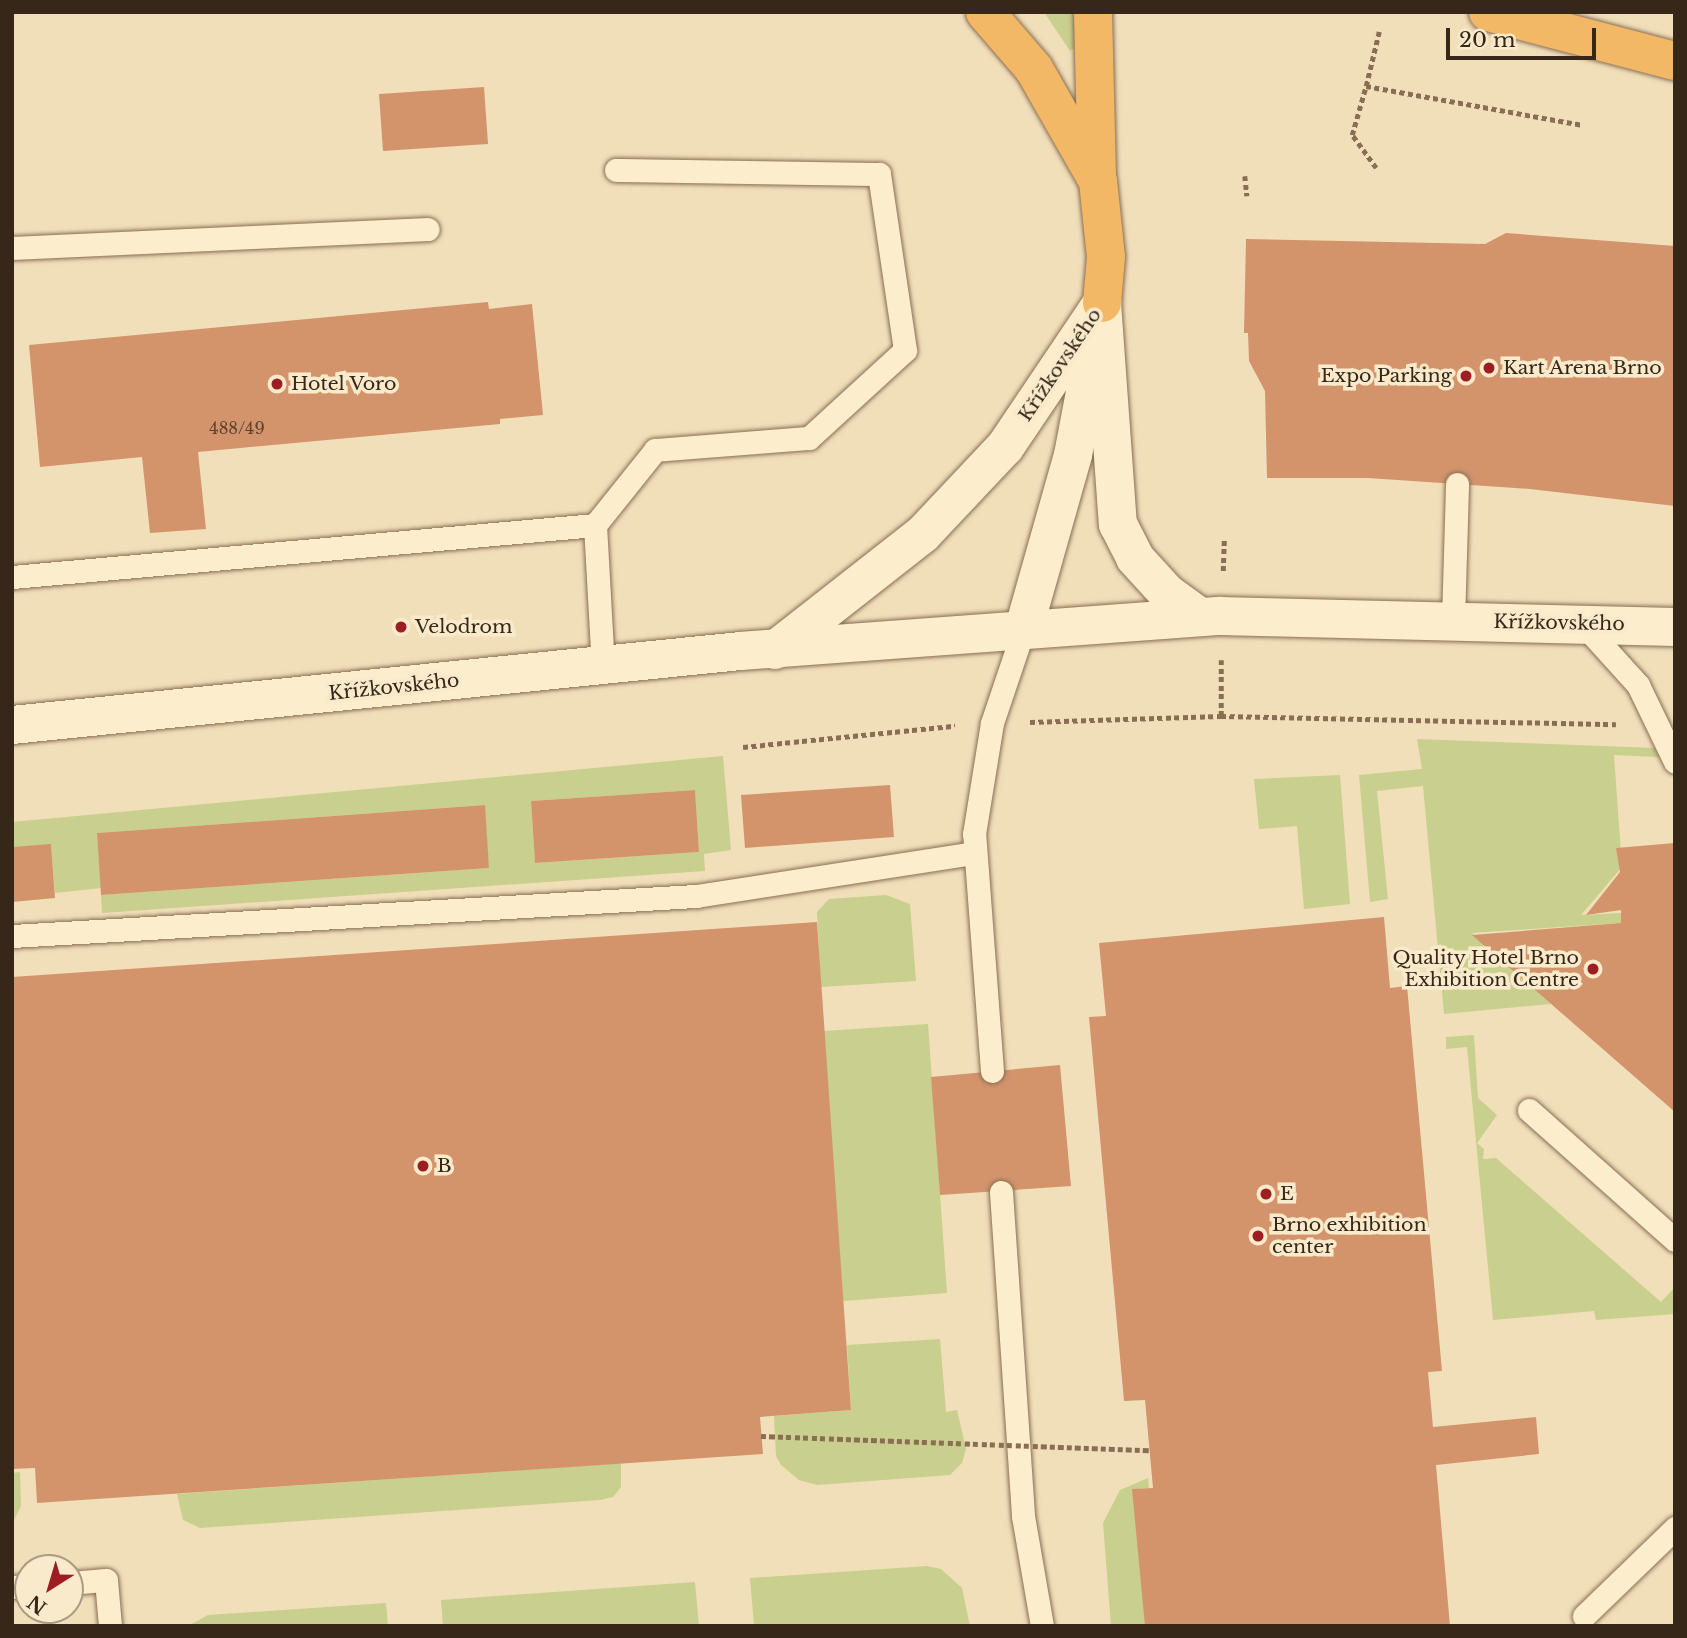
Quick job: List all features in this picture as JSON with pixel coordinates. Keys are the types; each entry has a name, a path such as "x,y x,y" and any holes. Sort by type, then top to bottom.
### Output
{"highway":[{"path":"985,12 1056,103 1098,181"},
{"path":"1093,12 1098,181 1106,257 1102,303"},
{"path":"1488,12 1675,61"}],"street":[{"path":"1102,303 1118,524 1135,558 1167,593 1210,617"},
{"name":"Křížkovského","path":"1024,628 1073,455 1102,303"},
{"name":"Křížkovského","path":"775,650 923,534 1005,447 1102,303"},
{"name":"Křížkovského","path":"12,725 775,650 1024,628 1210,617 1675,627"}],"lane":[{"path":"603,667 595,524 655,450 809,438 905,350 879,174 616,170"},
{"path":"12,248 428,229"},
{"path":"1453,621 1457,484"},
{"path":"12,577 595,524"},
{"path":"1582,623 1638,685 1675,762"},
{"path":"992,1071 974,853 992,723 1024,628"},
{"path":"12,936 696,896 974,853"},
{"path":"1529,1110 1675,1240"},
{"path":"1000,1192 1023,1516 1042,1626"},
{"path":"1584,1616 1675,1528"},
{"path":"84,1582 106,1580 110,1626"}],"path":[{"path":"1376,169 1352,135 1379,32"},
{"path":"1366,86 1582,125"},
{"path":"1245,176 1247,196"},
{"path":"1221,716 1210,617 1224,537"},
{"path":"743,747 992,723 1221,716 1658,727"},
{"path":"761,1436 1149,1450"}],"green space":[{"path":"1044,12 1073,12 1078,46 1070,51"},
{"path":"1417,739 1655,748 1659,757 1614,755 1622,867 1581,915 1621,913 1621,923 1472,933 1551,1004 1444,1014 1423,786 1377,791 1388,899 1370,902 1359,775 1422,769"},
{"path":"723,756 731,850 704,854 705,871 102,913 101,895 489,868 484,805 97,833 101,888 55,893 51,845 12,847 12,822","holes":["695,790 699,852 535,863 531,801"]},
{"path":"1340,775 1350,904 1304,909 1297,826 1259,829 1254,779"},
{"path":"886,895 910,904 916,981 821,987 817,912 829,899"},
{"path":"928,1024 947,1293 843,1301 824,1031"},
{"path":"1474,1035 1478,1098 1497,1115 1477,1143 1484,1149 1483,1159 1496,1158 1661,1302 1675,1287 1675,1314 1596,1320 1594,1311 1493,1320 1467,1047 1446,1049 1446,1037"},
{"path":"940,1339 946,1412 957,1410 966,1449 962,1463 950,1475 817,1485 799,1480 781,1465 776,1456 774,1416 851,1410 847,1345"},
{"path":"621,1463 621,1487 613,1497 600,1500 200,1528 183,1520 177,1494"},
{"path":"20,1472 21,1506 12,1524 12,1473"},
{"path":"1148,1478 1149,1488 1137,1489 1148,1626 1111,1626 1103,1523 1120,1490"},
{"path":"927,1566 941,1569 962,1588 970,1626 754,1626 750,1578"},
{"path":"695,1582 699,1626 443,1626 441,1600"},
{"path":"386,1603 388,1626 188,1626 208,1615"}],"building":[{"path":"484,87 488,144 383,151 379,94"},
{"name":"Expo Parking","path":"1506,233 1675,246 1675,506 1530,489 1368,478 1267,478 1265,391 1249,361 1248,333 1244,333 1246,239 1485,244"},
{"path":"488,302 489,309 532,304 543,415 500,419 500,424 198,452 206,529 150,533 142,457 40,467 29,345"},
{"path":"890,785 894,837 745,848 741,795"},
{"path":"695,790 699,852 535,863 531,801"},
{"path":"485,805 489,868 101,895 97,833"},
{"name":"Quality Hotel Brno Exhibition Centre","path":"1675,843 1675,1112 1472,935 1621,923 1621,910 1586,915 1620,872 1616,848"},
{"path":"51,844 55,898 12,902 12,847"},
{"name":"E","path":"1384,917 1390,988 1407,986 1442,1371 1428,1372 1433,1427 1536,1417 1539,1454 1436,1465 1450,1626 1145,1626 1132,1489 1153,1488 1145,1400 1124,1401 1089,1017 1106,1016 1099,943"},
{"name":"B","path":"817,922 851,1410 760,1417 763,1454 37,1503 35,1468 12,1469 12,977"},
{"path":"1060,1065 1071,1186 940,1195 931,1077"}],"place":[{"name":"Kart Arena Brno","path":"1489,368"},
{"name":"Expo Parking","path":"1466,376"},
{"name":"Hotel Voro","path":"277,384"},
{"name":"Velodrom","path":"401,627"},
{"name":"Quality Hotel Brno Exhibition Centre","path":"1593,969"},
{"name":"B","path":"423,1166"},
{"name":"E","path":"1266,1194"},
{"name":"Brno exhibition center","path":"1258,1236"}]}
